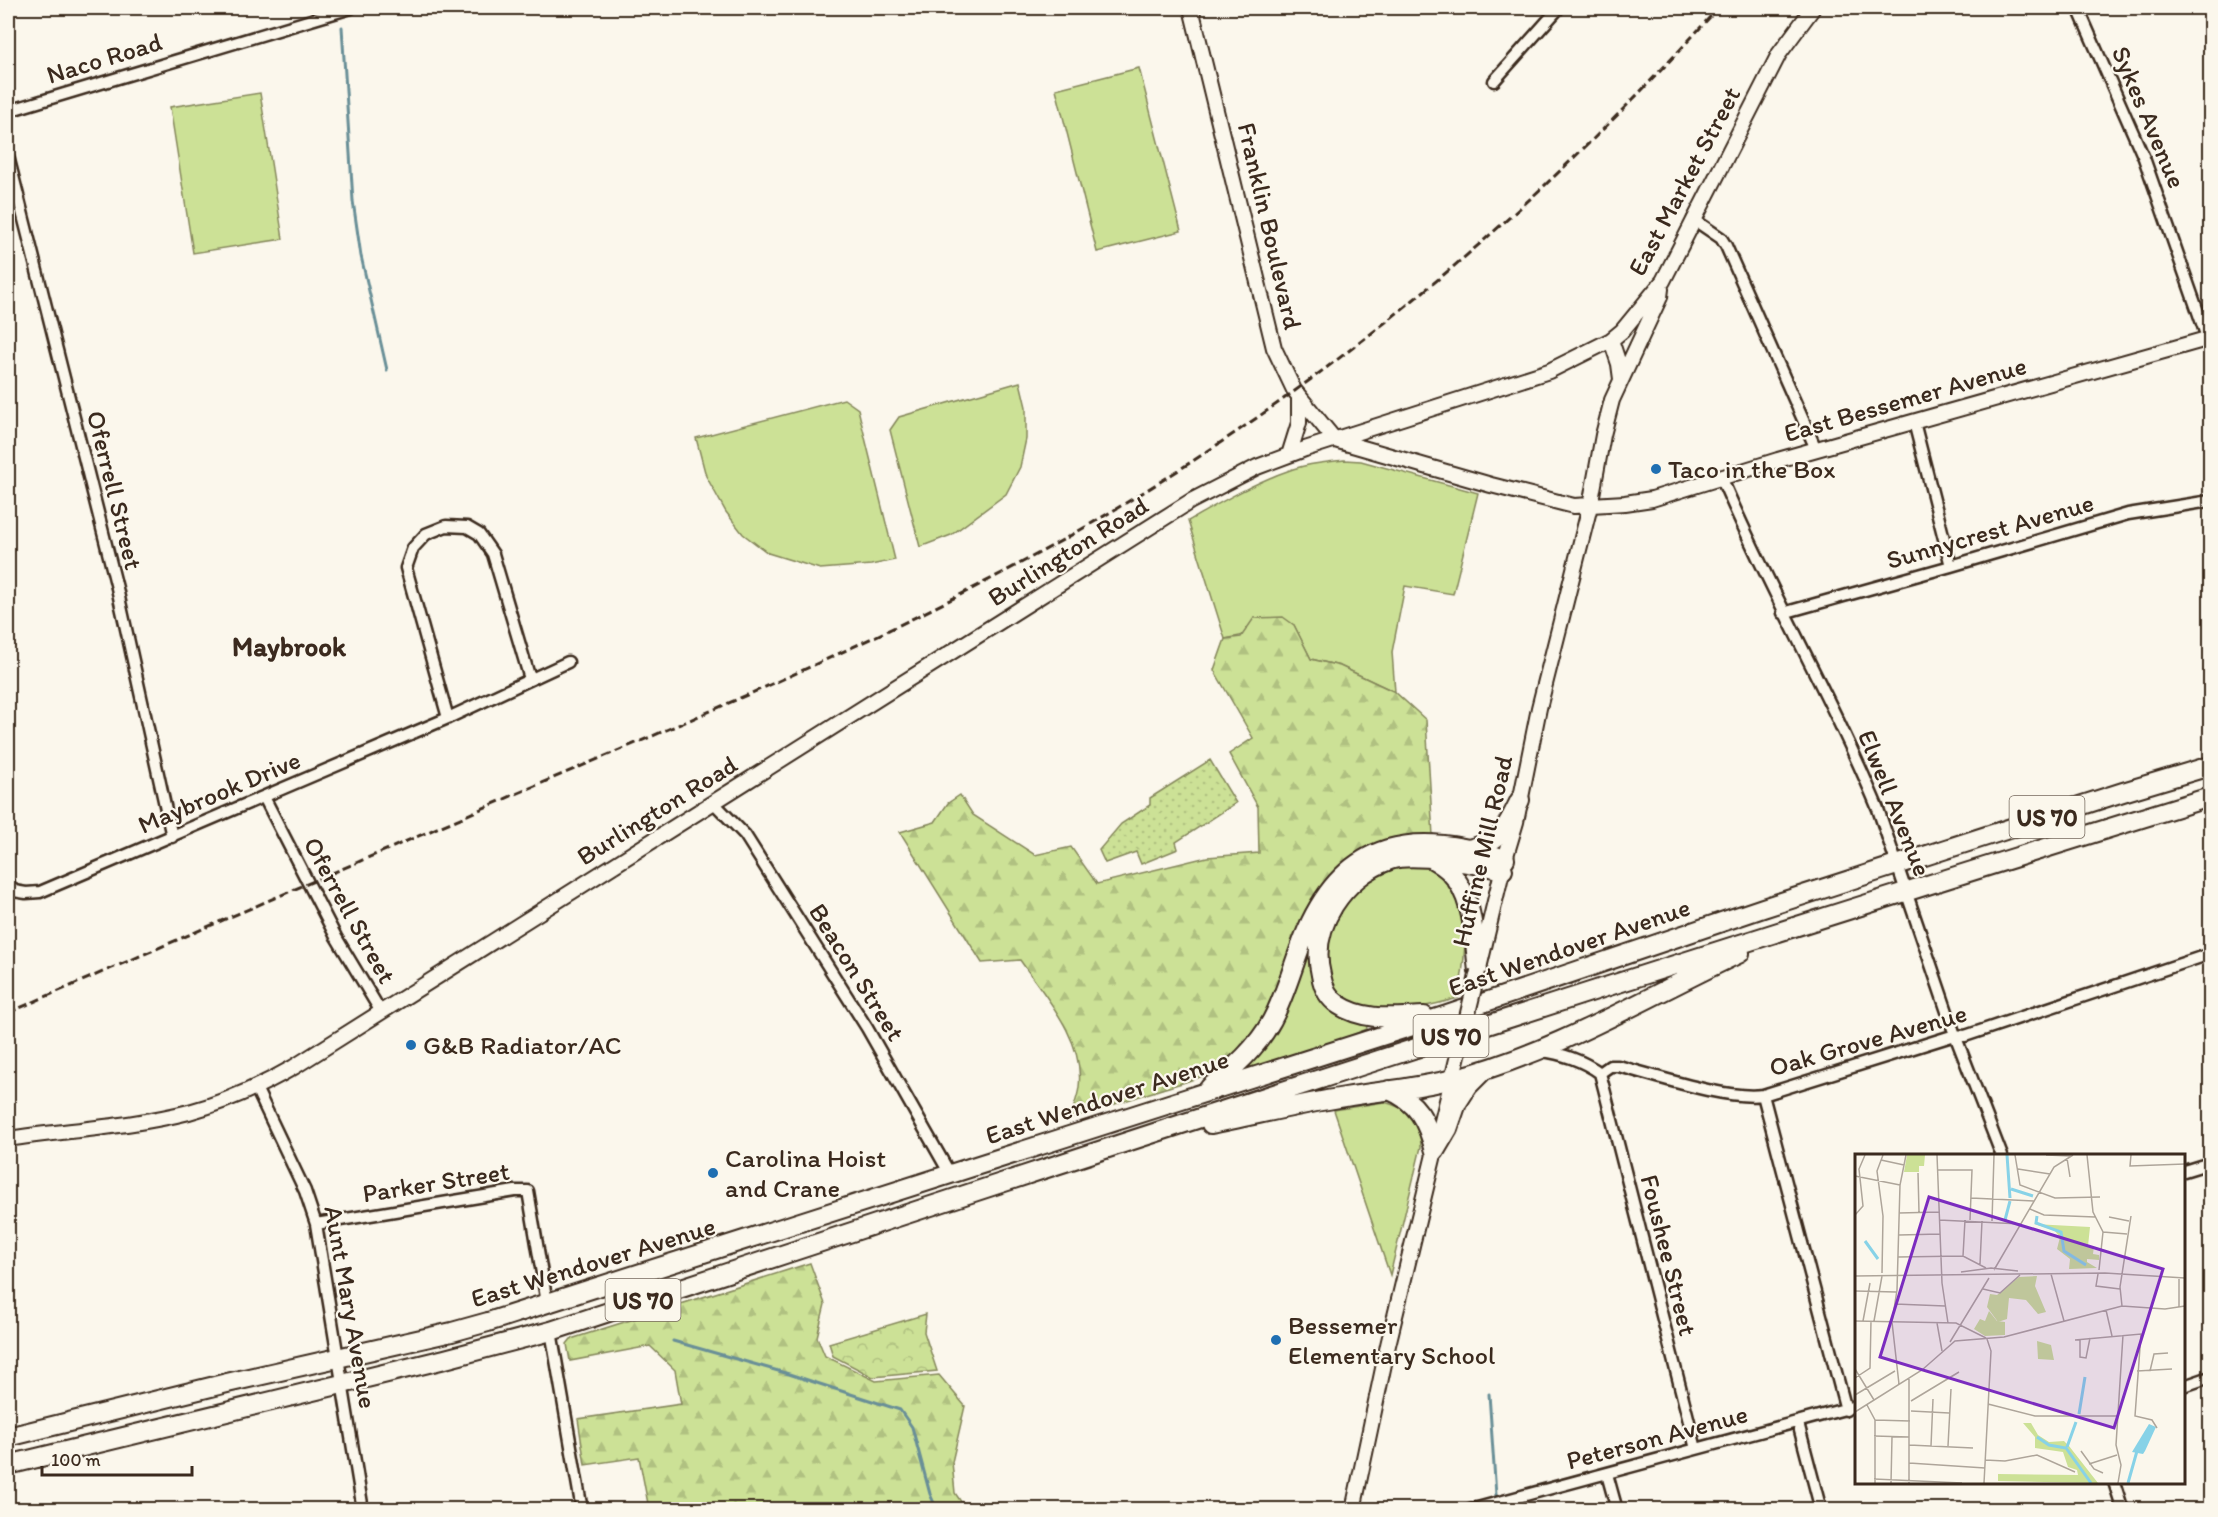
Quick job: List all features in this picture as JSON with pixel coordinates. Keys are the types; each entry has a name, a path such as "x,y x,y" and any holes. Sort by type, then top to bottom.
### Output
{"highway":[{"name":"East Wendover Avenue","path":"8,1443 16,1435 452,1332 547,1304 1446,1015 1763,908 2123,792 2211,766"},
{"name":"East Wendover Avenue","path":"8,1465 551,1331 1126,1141 1813,920 2211,797"},
{"path":"1469,849 1498,838 1520,800"},
{"path":"1202,1094 1231,1070 1256,1044 1267,1028 1321,902 1332,885 1362,860 1391,847 1428,843 1469,849 1504,864"},
{"path":"1446,1015 1371,1018 1338,1004 1324,989 1317,960 1323,926 1343,893 1359,877 1390,860 1405,856 1504,864"},
{"path":"1432,859 1449,871 1462,888 1469,907 1478,971"},
{"path":"1126,1141 1295,1106 1452,1080 1537,1051 1615,1016 1695,974 1813,920"},
{"path":"1435,1151 1448,1129 1456,1103 1468,1086 1486,1069"},
{"path":"1389,1090 1402,1095 1421,1113 1435,1151"}],"main road":[{"name":"Franklin Boulevard","path":"1191,8 1274,348 1287,379 1299,398 1335,440"},
{"name":"East Market Street","path":"1305,449 1549,371 1617,336 1663,281 1779,54 1813,8"},
{"name":"Huffine Mill Road","path":"1353,1509 1388,1345 1520,800 1539,708 1590,506 1603,435 1612,400 1660,297 1663,281"},
{"path":"1617,336 1627,342 1630,359"},
{"path":"1617,336 1621,380"},
{"name":"East Bessemer Avenue","path":"1335,440 1491,485 1574,506 1652,499 1816,449 2210,341"},
{"path":"1288,455 1299,423 1299,398"},
{"name":"Burlington Road","path":"8,1138 163,1117 211,1105 256,1088 294,1067 1191,501 1257,467 1305,449"}],"street":[{"name":"Naco Road","path":"8,111 351,8"},
{"path":"1494,81 1559,8"},
{"name":"Sykes Avenue","path":"2078,8 2144,158 2210,341"},
{"name":"Oferrell Street","path":"8,156 117,588 172,837"},
{"path":"1693,219 1720,238 1726,246 1816,449"},
{"path":"1914,422 1951,566"},
{"name":"Elwell Avenue","path":"1721,477 1783,613 1865,778 1898,866 1955,1035 2002,1154"},
{"name":"Sunnycrest Avenue","path":"1783,613 2128,514 2211,501"},
{"path":"448,718 406,568 413,548 426,534 446,526 467,527 479,534 493,554 530,679"},
{"name":"Maybrook Drive","path":"8,883 14,891 40,892 448,718 568,662"},
{"name":"Oferrell Street","path":"264,797 336,937 381,1012"},
{"name":"Beacon Street","path":"714,803 745,835 867,1028 950,1174"},
{"name":"Oak Grove Avenue","path":"1600,1073 1610,1066 1618,1066 1718,1091 1749,1097 1763,1095 1955,1035 1965,1036 2211,954"},
{"path":"1537,1051 1552,1053 1582,1063 1600,1073"},
{"name":"Foushee Street","path":"1600,1073 1696,1449"},
{"name":"Aunt Mary Avenue","path":"256,1088 305,1191 316,1224 363,1509"},
{"path":"1763,1095 1851,1408"},
{"path":"2185,1172 2211,1163"},
{"name":"Parker Street","path":"316,1224 515,1191 528,1191 547,1304"},
{"path":"551,1331 582,1509"},
{"path":"2185,1386 2211,1377"},
{"name":"Peterson Avenue","path":"1470,1509 1851,1408"},
{"path":"1798,1423 1821,1509"},
{"path":"1607,1474 1617,1509"},
{"path":"2115,1484 2123,1509"}],"green space":[{"path":"1139,68 1181,231 1097,252 1056,89"},
{"path":"260,93 283,239 193,253 170,107"},
{"path":"1020,382 1026,407 1026,439 1020,467 1006,494 951,535 920,547 890,430 899,417"},
{"path":"844,399 858,409 895,560 871,565 820,569 768,553 743,534 726,512 706,476 696,438"},
{"path":"1344,460 1361,461 1478,493 1453,594 1405,586 1392,652 1395,692 1340,666 1311,659 1294,625 1225,639 1188,521 1239,492 1280,474 1306,465"},
{"path":"1283,617 1294,625 1311,659 1340,666 1395,692 1426,720 1433,836 1402,837 1383,842 1355,856 1333,875 1316,897 1303,922 1272,1001 1259,1026 1242,1049 1221,1067 1192,1080 1070,1118 1078,1091 1079,1070 1076,1052 1061,1019 1020,960 982,963 900,832 935,822 948,803 960,795 973,815 1035,855 1071,847 1097,884 1207,857 1259,853 1258,807 1229,754 1253,738 1214,670 1225,639 1241,637 1254,618"},
{"path":"1210,760 1236,803 1176,842 1178,849 1141,864 1136,852 1105,863 1099,850 1121,824 1150,805 1150,798"},
{"path":"1414,865 1435,871 1450,882 1459,898 1464,917 1465,938 1458,998 1396,1010 1364,1008 1349,1003 1337,995 1330,981 1326,945 1333,925 1347,902 1365,884 1388,871"},
{"path":"1310,942 1313,942 1311,971 1316,988 1331,1001 1366,1023 1367,1029 1328,1045 1241,1073"},
{"path":"1384,1102 1400,1108 1412,1117 1419,1130 1421,1147 1390,1275 1334,1110"},
{"path":"810,1263 825,1304 817,1337 825,1356 876,1381 939,1375 965,1406 952,1462 955,1493 966,1509 649,1509 639,1457 585,1465 578,1419 681,1404 675,1370 650,1346 570,1361 567,1344 571,1339"},
{"path":"926,1314 924,1332 937,1371 873,1377 833,1356 829,1343"}],"waterway":[{"path":"342,27 353,201 361,256 387,370"},
{"path":"673,1341 789,1374 900,1410 912,1427 930,1494 937,1510"},
{"path":"1489,1394 1496,1495"}],"railway":[{"path":"8,1013 826,660 964,593 1099,519 1185,466 1268,410 1428,288 1505,222 1579,153 1650,82 1718,8"}],"place":[{"name":"Taco in the Box","path":"1656,469"},
{"name":"G&B Radiator/AC","path":"411,1045"},
{"name":"Carolina Hoist and Crane","path":"713,1173"},
{"name":"Bessemer Elementary School","path":"1276,1340"}],"district":[{"name":"Maybrook","path":"289,646"}]}
